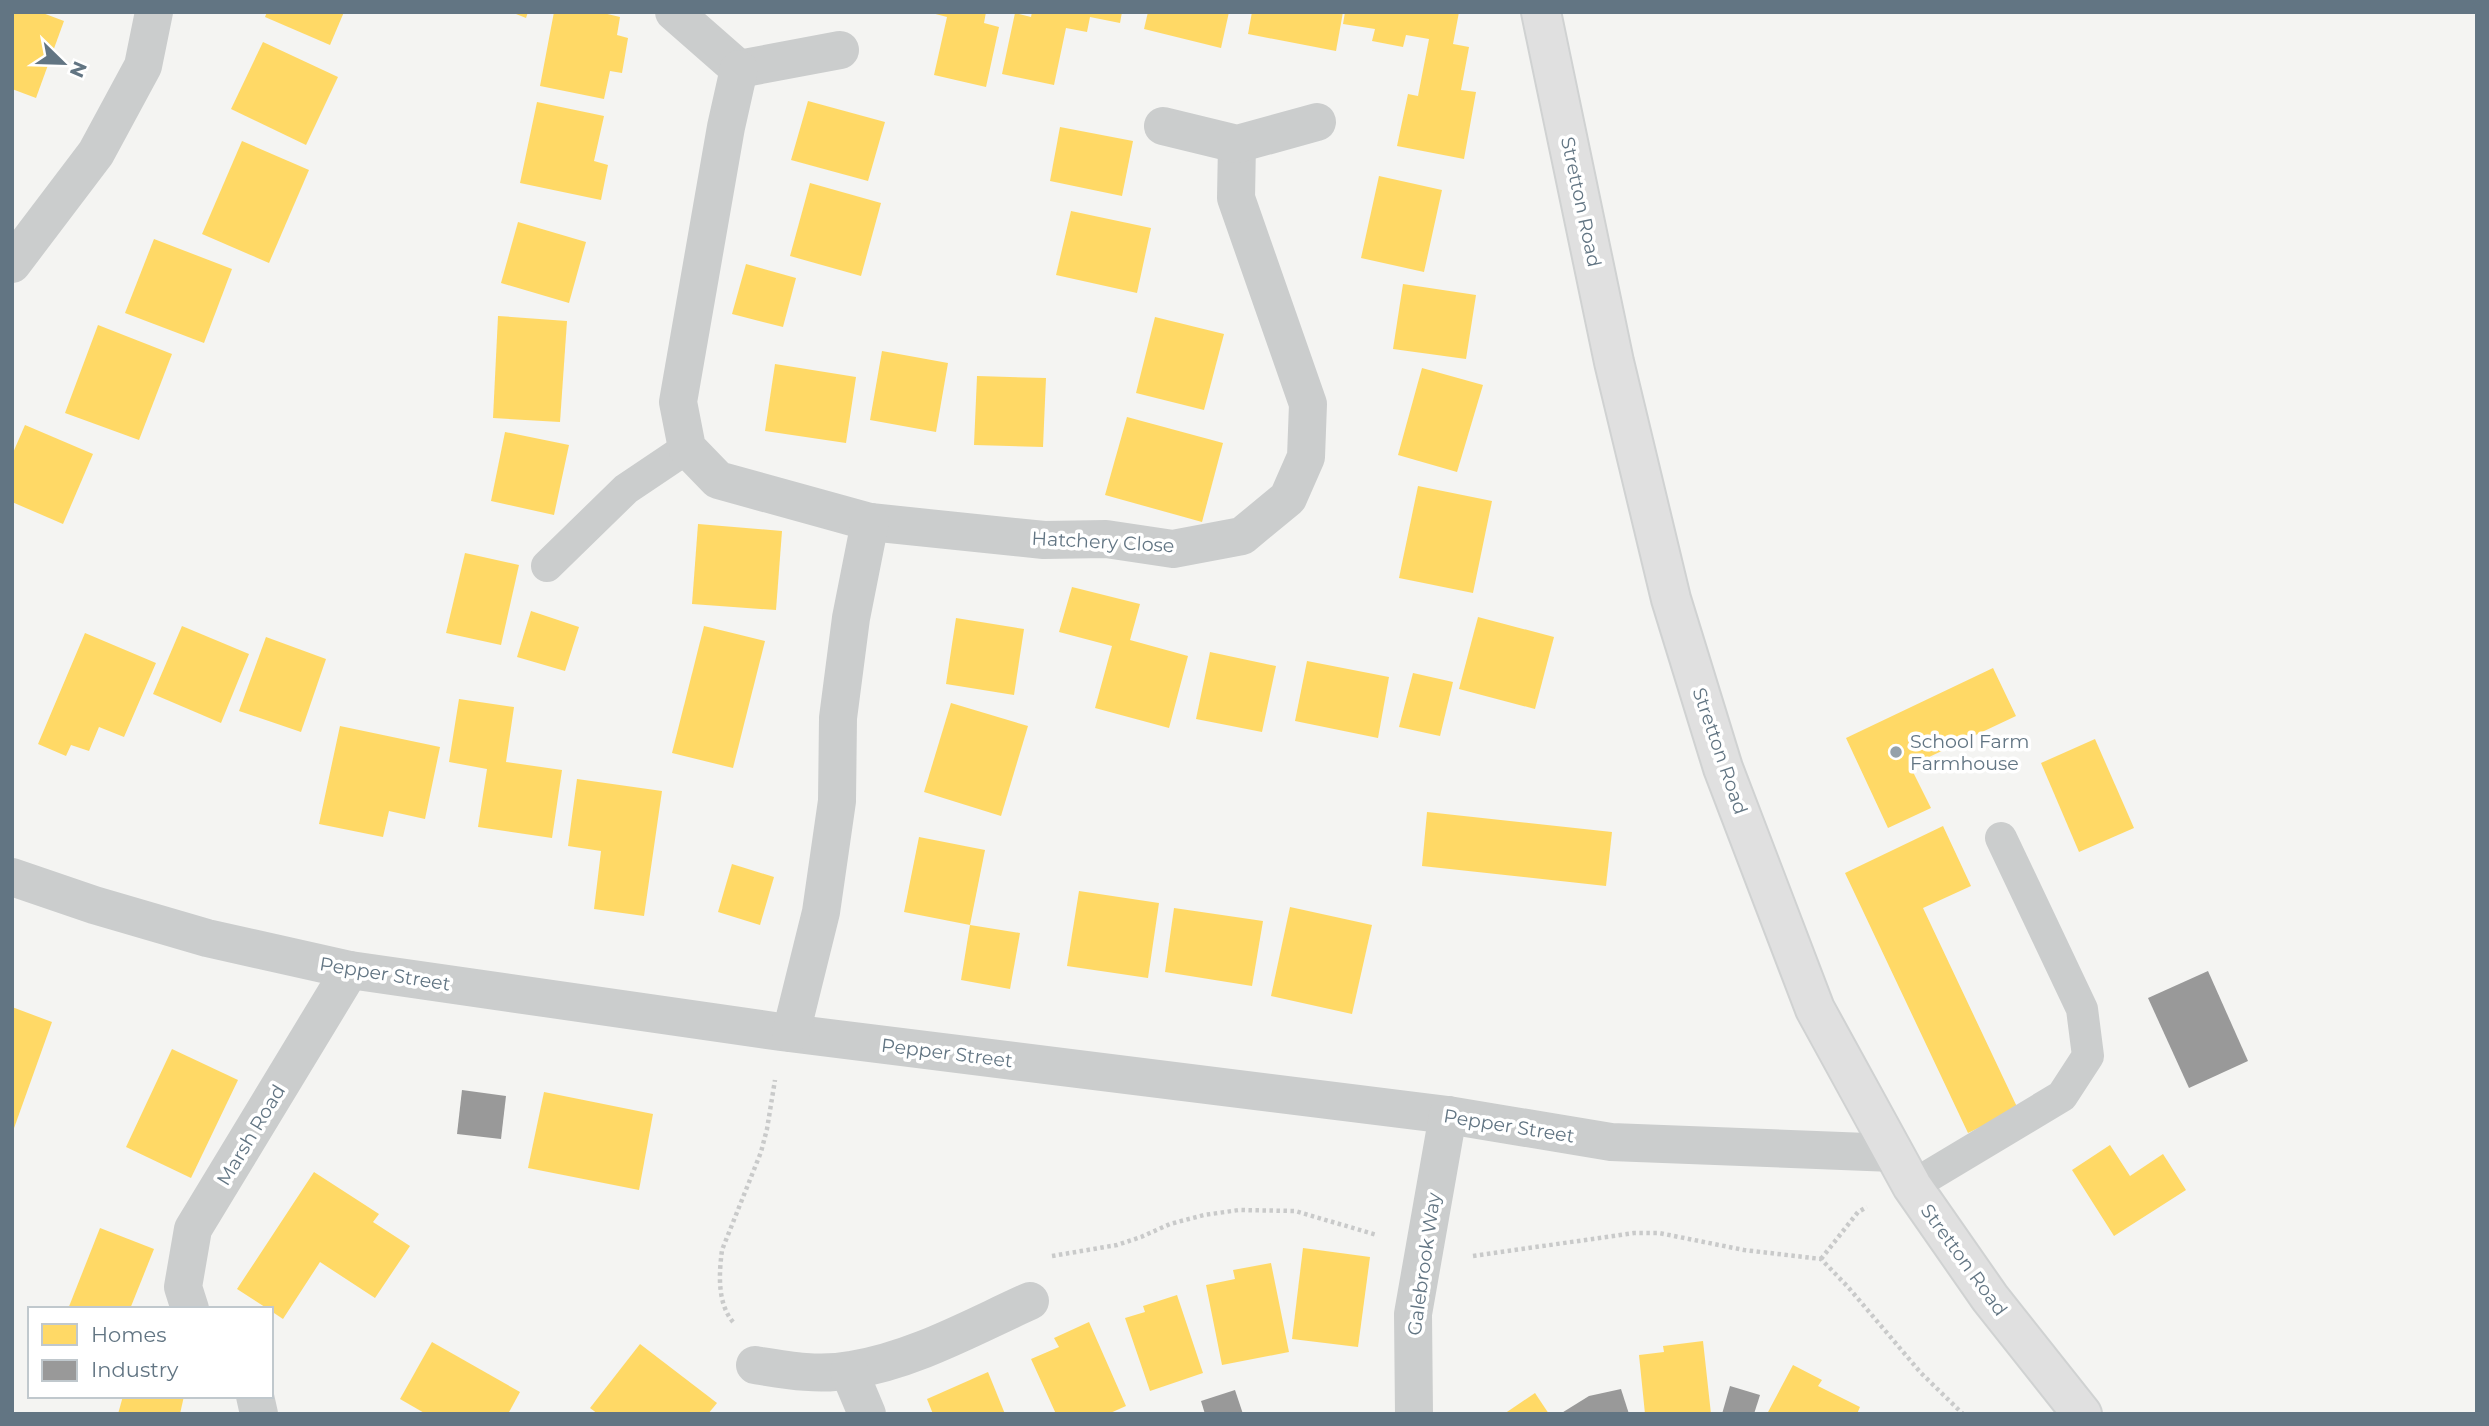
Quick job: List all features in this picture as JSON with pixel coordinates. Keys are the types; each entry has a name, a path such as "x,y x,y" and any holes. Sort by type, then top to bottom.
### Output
{"main road":[{"name":"Stretton Road","path":"1541,12 1614,362 1671,600 1723,768 1815,1009 1912,1186 1990,1298 2082,1414"}],"street":[{"path":"18,246 96,153 142,66 154,12"},
{"path":"674,12 739,69"},
{"path":"739,69 840,50"},
{"path":"687,448 678,402 726,127 739,69"},
{"path":"1163,126 1237,144 1317,122"},
{"name":"Hatchery Close","path":"687,448 718,480 870,522 1044,540 1105,539 1173,549 1242,536 1288,498 1306,457 1308,404 1236,198 1237,144"},
{"path":"786,1032 821,912 836,801 838,718 850,618 870,522"},
{"name":"Pepper Street","path":"12,877 94,905 207,938 350,971 786,1032 1448,1115 1611,1142 1893,1153"},
{"name":"Marsh Road","path":"189,1307 183,1287 193,1229 350,971"},
{"name":"Galebrook Way","path":"1414,1414 1413,1314 1448,1115"},
{"path":"755,1365 799,1373 849,1371 894,1361 1030,1301"},
{"path":"849,1371 867,1414"}],"lane":[{"path":"547,566 626,489 687,448"},
{"path":"1912,1186 2062,1096 2088,1056 2082,1009 2001,838"}],"path":[{"path":"739,1329 729,1318 722,1301 720,1265 729,1228 754,1173 767,1129 786,1032"},
{"path":"1821,1259 1858,1212 1912,1186"},
{"path":"1030,1301 1041,1257 1117,1245 1170,1224 1204,1215 1240,1210 1295,1211 1377,1236"},
{"path":"1468,1256 1659,1233 1744,1250 1821,1259 1922,1373 1963,1414"}],"building: Homes":[{"path":"12,12 40,12 64,21 36,98 12,89"},
{"path":"267,12 344,12 330,45 265,17"},
{"path":"511,12 528,12 526,18"},
{"path":"554,12 599,12 620,17 617,35 628,38 622,73 610,71 604,99 540,86"},
{"path":"928,12 986,12 984,23 999,27 986,87 934,75 947,17"},
{"path":"1032,12 1122,12 1120,23 1090,17 1087,32 1066,28 1054,85 1002,74 1015,13 1031,17"},
{"path":"1148,12 1229,12 1221,48 1144,29"},
{"path":"1252,12 1343,12 1336,51 1248,34"},
{"path":"1345,12 1459,12 1453,44 1469,47 1461,90 1476,92 1464,159 1397,146 1408,94 1418,96 1429,39 1406,35 1403,47 1372,41 1375,29 1343,24"},
{"path":"263,42 338,77 306,145 231,109"},
{"path":"808,101 885,122 868,181 791,160"},
{"path":"537,102 604,116 594,161 608,165 601,200 520,183"},
{"path":"1060,127 1133,141 1122,196 1050,181"},
{"path":"242,141 309,170 269,263 202,234"},
{"path":"1379,176 1442,190 1424,272 1361,258"},
{"path":"810,183 881,203 861,276 790,256"},
{"path":"1071,211 1151,228 1137,293 1056,275"},
{"path":"518,222 586,242 569,303 501,283"},
{"path":"154,239 232,269 204,343 125,313"},
{"path":"746,264 796,278 783,327 732,314"},
{"path":"1403,284 1476,295 1466,359 1393,349"},
{"path":"498,316 567,321 560,422 493,418"},
{"path":"1155,317 1224,334 1204,410 1136,393"},
{"path":"98,325 172,354 139,440 65,413"},
{"path":"882,351 948,363 936,432 870,420"},
{"path":"775,364 856,377 846,443 765,431"},
{"path":"1422,368 1483,385 1457,472 1398,455"},
{"path":"977,376 1046,378 1043,447 974,445"},
{"path":"1127,417 1223,443 1202,522 1105,495"},
{"path":"25,425 93,454 63,524 12,502 12,455"},
{"path":"505,432 569,445 554,515 491,501"},
{"path":"1418,486 1492,501 1473,593 1399,578"},
{"path":"698,524 782,531 776,610 692,604"},
{"path":"465,553 519,565 501,645 446,633"},
{"path":"1072,587 1140,604 1130,640 1188,656 1169,728 1095,708 1112,646 1059,632"},
{"path":"531,611 579,627 565,671 517,657"},
{"path":"1478,617 1554,637 1535,709 1459,689"},
{"path":"956,618 1024,629 1014,695 946,684"},
{"path":"182,626 249,654 221,723 153,694"},
{"path":"704,626 765,641 733,768 672,753"},
{"path":"85,633 156,663 124,737 99,727 89,751 71,745 66,756 38,744"},
{"path":"266,637 326,659 301,732 239,711"},
{"path":"1210,652 1276,666 1262,732 1196,719"},
{"path":"1307,661 1389,677 1378,738 1295,721"},
{"name":"School Farm Farmhouse","path":"1993,668 2016,716 1910,766 1931,808 1888,828 1846,738"},
{"path":"1413,673 1453,682 1440,736 1399,727"},
{"path":"459,699 514,707 506,762 562,770 552,838 478,827 487,769 449,762"},
{"path":"951,703 1028,726 1001,816 924,792"},
{"path":"340,726 440,747 425,819 389,811 383,837 319,824"},
{"path":"2095,739 2134,828 2079,852 2041,763"},
{"path":"577,779 662,791 644,916 594,909 601,851 568,846"},
{"path":"1427,812 1612,832 1606,886 1422,866"},
{"path":"1943,826 1971,886 1923,908 2018,1109 1968,1133 1845,873"},
{"path":"919,837 985,850 970,925 904,912"},
{"path":"732,864 774,877 760,925 718,912"},
{"path":"1079,891 1159,903 1148,978 1067,966"},
{"path":"1290,907 1372,925 1352,1014 1271,996"},
{"path":"1174,908 1263,921 1252,986 1165,972"},
{"path":"970,925 1020,933 1010,989 961,980"},
{"path":"12,1007 52,1022 13,1131 12,1131"},
{"path":"172,1049 238,1080 191,1178 126,1147"},
{"path":"544,1092 653,1114 639,1190 528,1168"},
{"path":"2110,1145 2130,1176 2163,1154 2186,1190 2114,1236 2072,1170"},
{"path":"314,1172 379,1214 373,1222 410,1246 375,1298 320,1262 283,1319 273,1312 273,1307 265,1307 237,1289"},
{"path":"100,1228 154,1249 131,1307 69,1307"},
{"path":"1303,1248 1370,1257 1358,1347 1292,1339"},
{"path":"1271,1263 1289,1352 1222,1365 1206,1285 1235,1279 1233,1270"},
{"path":"1177,1295 1203,1373 1150,1391 1125,1318 1145,1312 1143,1306"},
{"path":"1089,1322 1126,1406 1108,1414 1056,1414 1031,1359 1059,1347 1054,1338"},
{"path":"1703,1341 1711,1414 1645,1414 1639,1355 1664,1352 1663,1346"},
{"path":"432,1342 520,1392 508,1414 426,1414 400,1399"},
{"path":"640,1344 717,1403 708,1414 598,1414 590,1408"},
{"path":"1793,1365 1822,1380 1818,1386 1860,1407 1857,1414 1767,1414"},
{"path":"988,1372 1005,1414 933,1414 927,1399"},
{"path":"1535,1393 1549,1414 1504,1414"},
{"path":"122,1398 184,1398 180,1414 118,1414"}],"building: Industry":[{"path":"2208,971 2248,1061 2189,1088 2148,998"},
{"path":"462,1090 506,1096 501,1139 457,1134"},
{"path":"1730,1386 1760,1395 1754,1414 1722,1414"},
{"path":"1621,1389 1629,1414 1560,1414 1589,1396"},
{"path":"1235,1390 1243,1414 1205,1414 1201,1401"}],"place":[{"name":"School Farm Farmhouse","path":"1896,752"}]}
